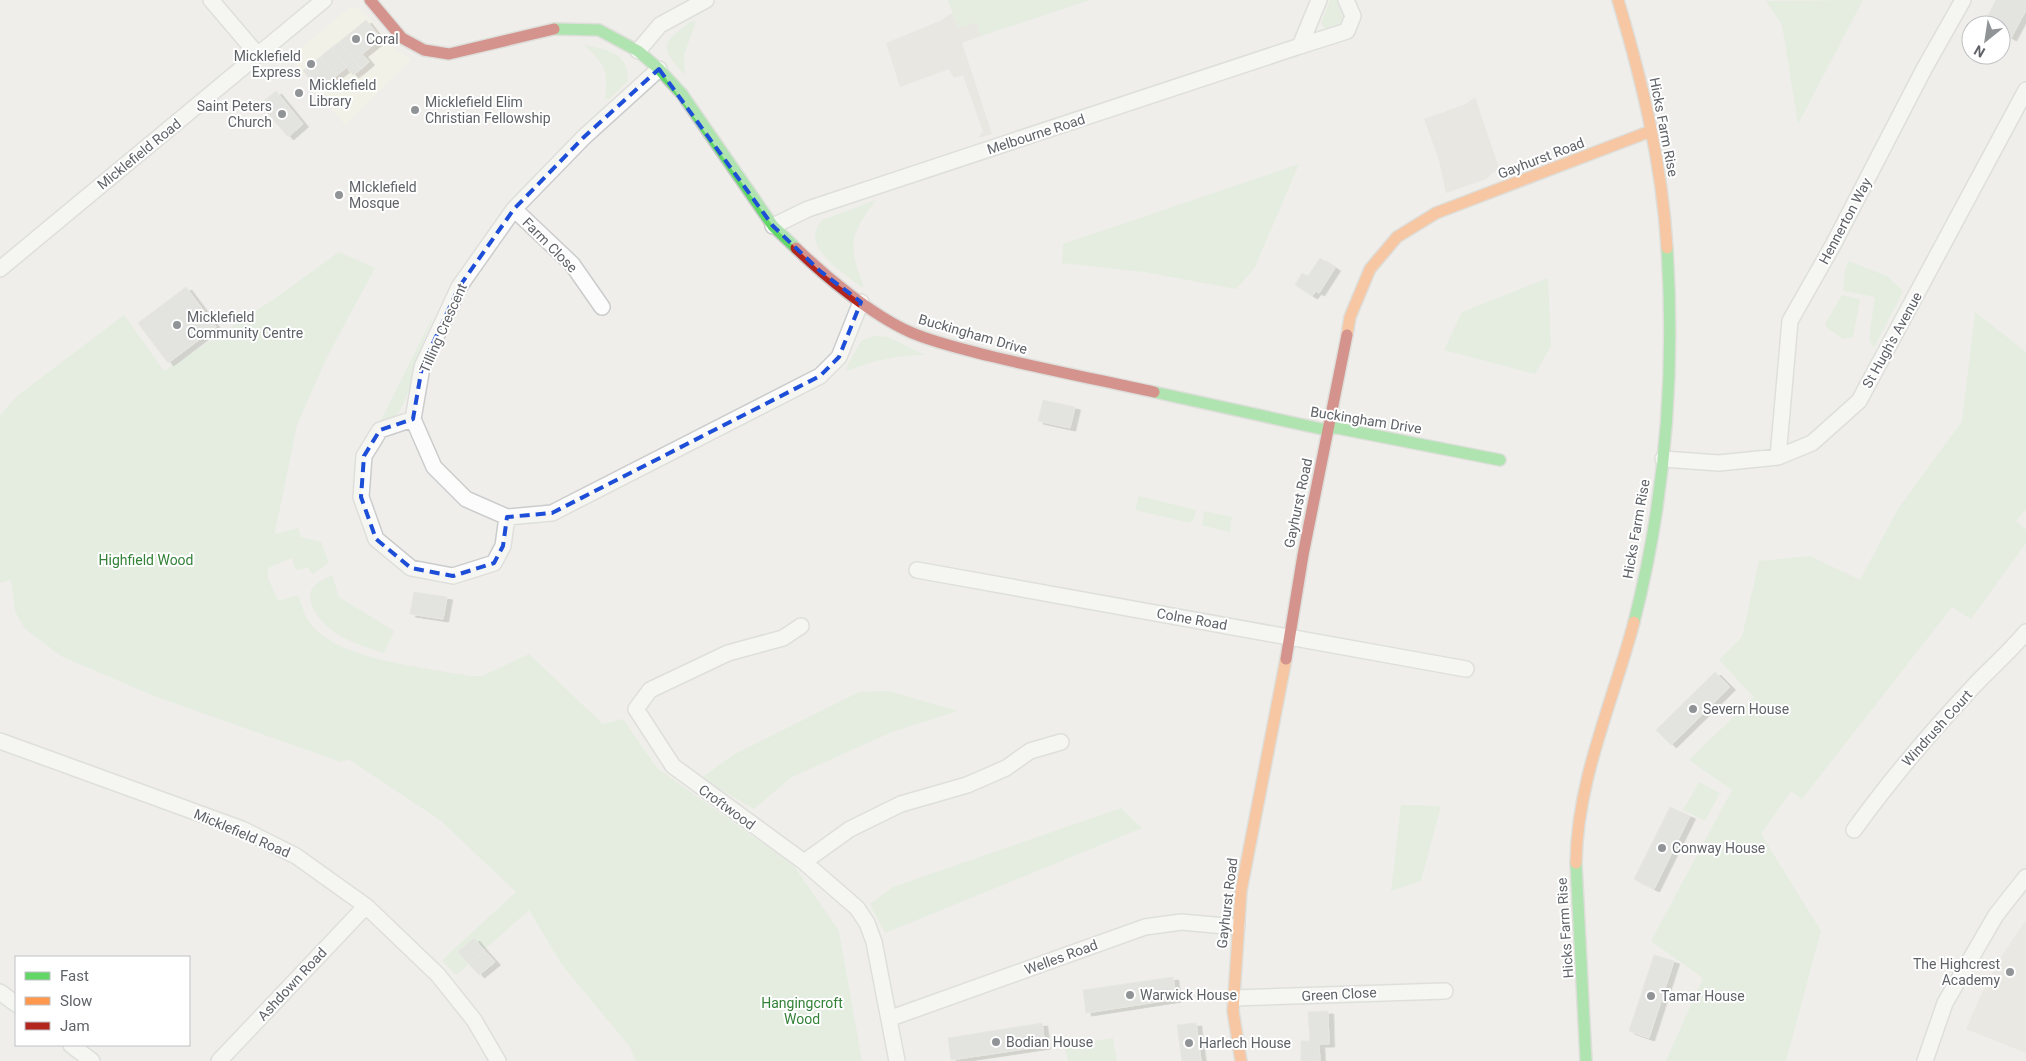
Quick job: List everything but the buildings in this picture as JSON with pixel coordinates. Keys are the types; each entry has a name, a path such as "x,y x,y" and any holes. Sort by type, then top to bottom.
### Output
{"street":[{"path":"211,0 257,54"},
{"name":"Micklefield Road","path":"0,269 324,0"},
{"name":"Buckingham Drive","path":"370,0 402,38 424,50 449,54 555,30 599,30 638,51 659,69 682,94 774,226 820,272 909,332 951,346 1028,365 1322,429 1337,428 1500,460"},
{"path":"638,51 660,24 706,0"},
{"path":"1300,46 1319,0"},
{"name":"Melbourne Road","path":"774,226 808,209 1347,31 1353,16 1346,0"},
{"name":"Hicks Farm Rise","path":"1586,1061 1584,992 1576,886 1578,828 1588,777 1635,614 1648,556 1663,459 1669,378 1670,303 1666,226 1651,132 1634,53 1618,0"},
{"name":"Hennerton Way","path":"1778,457 1790,321 1962,0"},
{"name":"Tilling Crescent","path":"413,419 422,367 460,287 514,209 584,137 659,69"},
{"name":"St Hugh's Avenue","path":"1663,459 1719,464 1778,457 1812,443 1859,401 2026,90"},
{"name":"Gayhurst Road","path":"1240,1061 1234,998 1237,928 1243,881 1290,637 1303,555 1350,317 1370,269 1397,237 1436,213 1651,132"},
{"name":"Farm Close","path":"514,209 572,264 602,306"},
{"path":"507,517 503,546 494,563 453,576 411,568 376,539 361,497 364,456 380,430 413,419 434,468 466,499 507,517 552,513 820,376 838,357 862,302"},
{"name":"Colne Road","path":"917,570 1466,669"},
{"name":"Croftwood","path":"801,626 783,638 728,652 650,690 636,709 673,766 804,862 857,908 867,923 874,942 891,1018 897,1061"},
{"name":"Windrush Court","path":"1854,830 1923,742 2026,632"},
{"name":"Micklefield Road","path":"0,741 242,829 296,856 366,906 438,976 474,1020 498,1061"},
{"path":"804,862 850,829 901,804 967,785 1006,768 1030,751 1061,742"},
{"path":"1925,1061 1945,1003 1996,915 2026,877"},
{"name":"Ashdown Road","path":"219,1061 366,906"},
{"name":"Welles Road","path":"891,1018 1145,927 1181,922 1237,928"},
{"name":"Green Close","path":"1234,998 1444,991"},
{"path":"0,992 15,1003"},
{"path":"71,1046 92,1061"}],"highlighted area":[{"path":"659,69 773,226 820,271 861,302 839,357 820,376 552,513 507,517 503,546 494,563 453,576 411,568 376,539 361,497 364,456 380,430 413,419 422,367 459,287 514,209 584,137"}],"shaded area":[{"path":"352,6 365,13 395,50 411,60 345,125 290,57"},
{"path":"952,13 958,28 977,22 981,36 962,43 992,134 978,138 983,131 963,75 954,78 949,69 900,87 886,43 940,21"},
{"path":"1475,97 1499,168 1486,179 1446,193 1439,160 1424,119 1466,104"},
{"name":"The Highcrest Academy","path":"2026,920 2026,1053 1966,1029 1982,993 2005,951"}],"green space":[{"path":"948,0 1090,0 981,36 977,22 958,28"},
{"path":"1330,0 1340,0 1348,21 1331,34 1321,24"},
{"path":"1863,0 1798,124 1782,25 1766,1"},
{"path":"692,21 696,21 684,55 685,75 670,57 667,45 674,35"},
{"path":"584,45 601,48 615,54 625,64 628,81 609,99 605,98 606,81 604,68"},
{"path":"1299,164 1254,269 1236,289 1144,272 1062,263 1063,244"},
{"path":"876,200 860,223 854,241 855,261 864,287 861,287 826,258 819,249 815,239 816,230 822,220"},
{"name":"Highfield Wood","path":"339,252 375,268 327,357 297,425 268,566 275,534 298,528 301,537 321,542 329,563 312,574 308,567 299,570 295,569 292,558 268,568 268,578 278,601 298,595 308,620 323,636 340,646 384,660 470,676 482,676 529,654 603,724 623,719 657,768 794,866 839,931 862,1061 636,1061 630,1047 562,965 529,910 484,950 474,938 458,952 469,964 456,975 442,960 516,892 440,820 348,759 341,762 154,696 61,656 24,628 15,611 11,580 0,583 0,415 17,396 124,315 164,371 274,299"},
{"path":"1848,261 1887,276 1903,291 1874,348 1869,339 1875,297 1843,291"},
{"path":"1548,278 1551,346 1535,374 1444,350 1462,312"},
{"path":"1842,295 1860,299 1853,337 1843,339 1827,328 1825,324"},
{"path":"1975,312 2026,352 2026,508 2016,521 2026,530 2026,543 1971,619 1952,607 1802,799 1791,791 1761,834 1821,931 1786,1061 1666,1061 1703,978 1651,941 1732,790 1689,760 1754,697 1719,660 1742,637 1759,561 1810,556 1860,580 1898,509 1962,421"},
{"path":"431,320 402,407 389,420 380,422"},
{"path":"874,336 888,337 925,355 886,359 848,371 846,368 861,341"},
{"path":"1139,496 1196,510 1194,519 1190,523 1135,510"},
{"path":"1204,511 1232,517 1230,532 1202,525"},
{"path":"332,575 339,597 394,631 384,653 342,637 318,616 312,606 311,592 315,585"},
{"path":"888,691 958,711 892,732 792,777 754,809 701,778 733,755 859,692"},
{"path":"1699,782 1720,793 1705,821 1683,810"},
{"path":"1401,805 1441,806 1421,881 1391,891"},
{"path":"1121,808 1142,828 885,933 870,904 893,887"},
{"path":"1113,1038 1117,1061 1068,1061 1065,1046"}],"traffic: fast":[{"path":"554,29 599,30 638,51 659,69 682,94 773,226 796,248"},
{"path":"1634,622 1653,530 1665,436 1670,342 1667,248"},
{"path":"1154,392 1322,429 1337,428 1500,460"},
{"path":"1576,863 1586,1061"}],"traffic: slow":[{"path":"1618,0 1650,122 1661,185 1667,248"},
{"path":"1347,335 1350,317 1370,269 1397,237 1436,213 1651,131"},
{"path":"1576,863 1578,832 1589,771 1634,622"},
{"path":"1241,1061 1233,1011 1241,891 1286,659"}],"traffic: jam":[{"path":"370,0 402,38 424,50 449,54 554,29"},
{"path":"796,248 835,283 865,306 910,332 949,346 1154,392"},
{"path":"1286,659 1303,555 1347,335"}],"place":[{"name":"Coral","path":"356,39"},
{"name":"Micklefield Express","path":"311,64"},
{"name":"Micklefield Library","path":"299,93"},
{"name":"Micklefield Elim Christian Fellowship","path":"415,110"},
{"name":"Saint Peters Church","path":"282,114"},
{"name":"MIcklefield Mosque","path":"339,195"},
{"name":"Micklefield Community Centre","path":"177,325"},
{"name":"Severn House","path":"1693,709"},
{"name":"Conway House","path":"1662,848"},
{"name":"The Highcrest Academy","path":"2010,972"},
{"name":"Warwick House","path":"1130,995"},
{"name":"Tamar House","path":"1651,996"},
{"name":"Bodian House","path":"996,1042"},
{"name":"Harlech House","path":"1189,1043"}],"park label":[{"name":"Hangingcroft Wood","path":"802,1012"}]}
